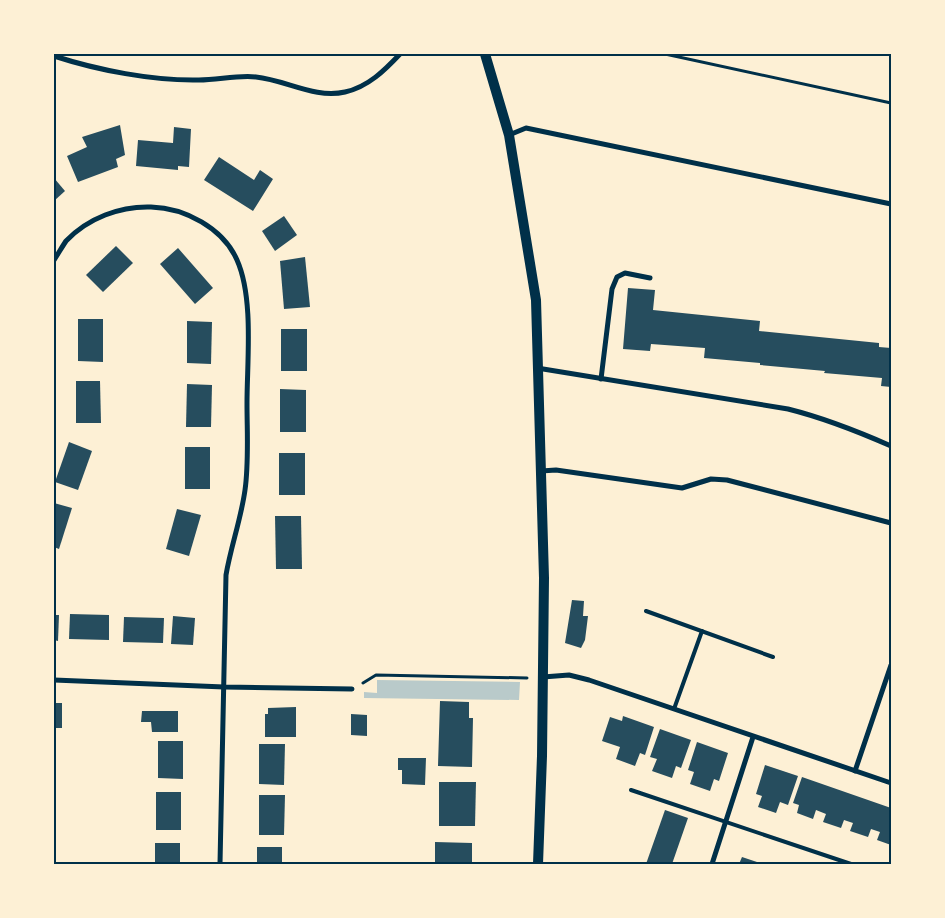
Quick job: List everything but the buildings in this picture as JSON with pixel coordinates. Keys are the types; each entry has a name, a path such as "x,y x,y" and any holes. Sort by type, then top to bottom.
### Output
{"main road":[{"path":"485,54 510,135 536,300 544,578 538,864"}],"street":[{"path":"54,56 106,70 181,80 255,76 329,94 346,92 363,85 380,75 400,54"},
{"path":"510,135 526,128 891,204"},
{"path":"54,260 66,242 88,223 113,212 136,206 157,207 188,215 202,222 224,239 237,260 243,281 247,306 246,472 242,509 230,552 226,575 220,864"},
{"path":"601,379 612,289 617,277 625,273 650,278"},
{"path":"537,368 788,409 840,424 891,446"},
{"path":"540,471 556,470 682,488 711,479 727,480 891,523"},
{"path":"855,771 891,665"},
{"path":"543,677 560,675 579,677 891,783"},
{"path":"54,680 224,687 352,689"},
{"path":"712,864 753,737"}],"lane":[{"path":"646,611 773,657"},
{"path":"674,709 702,631"},
{"path":"631,790 851,864"}],"path":[{"path":"665,54 891,103"},
{"path":"352,689 376,675 543,677"}],"shaded area":[{"path":"377,680 520,682 519,700 364,698 364,692 377,693"}]}
